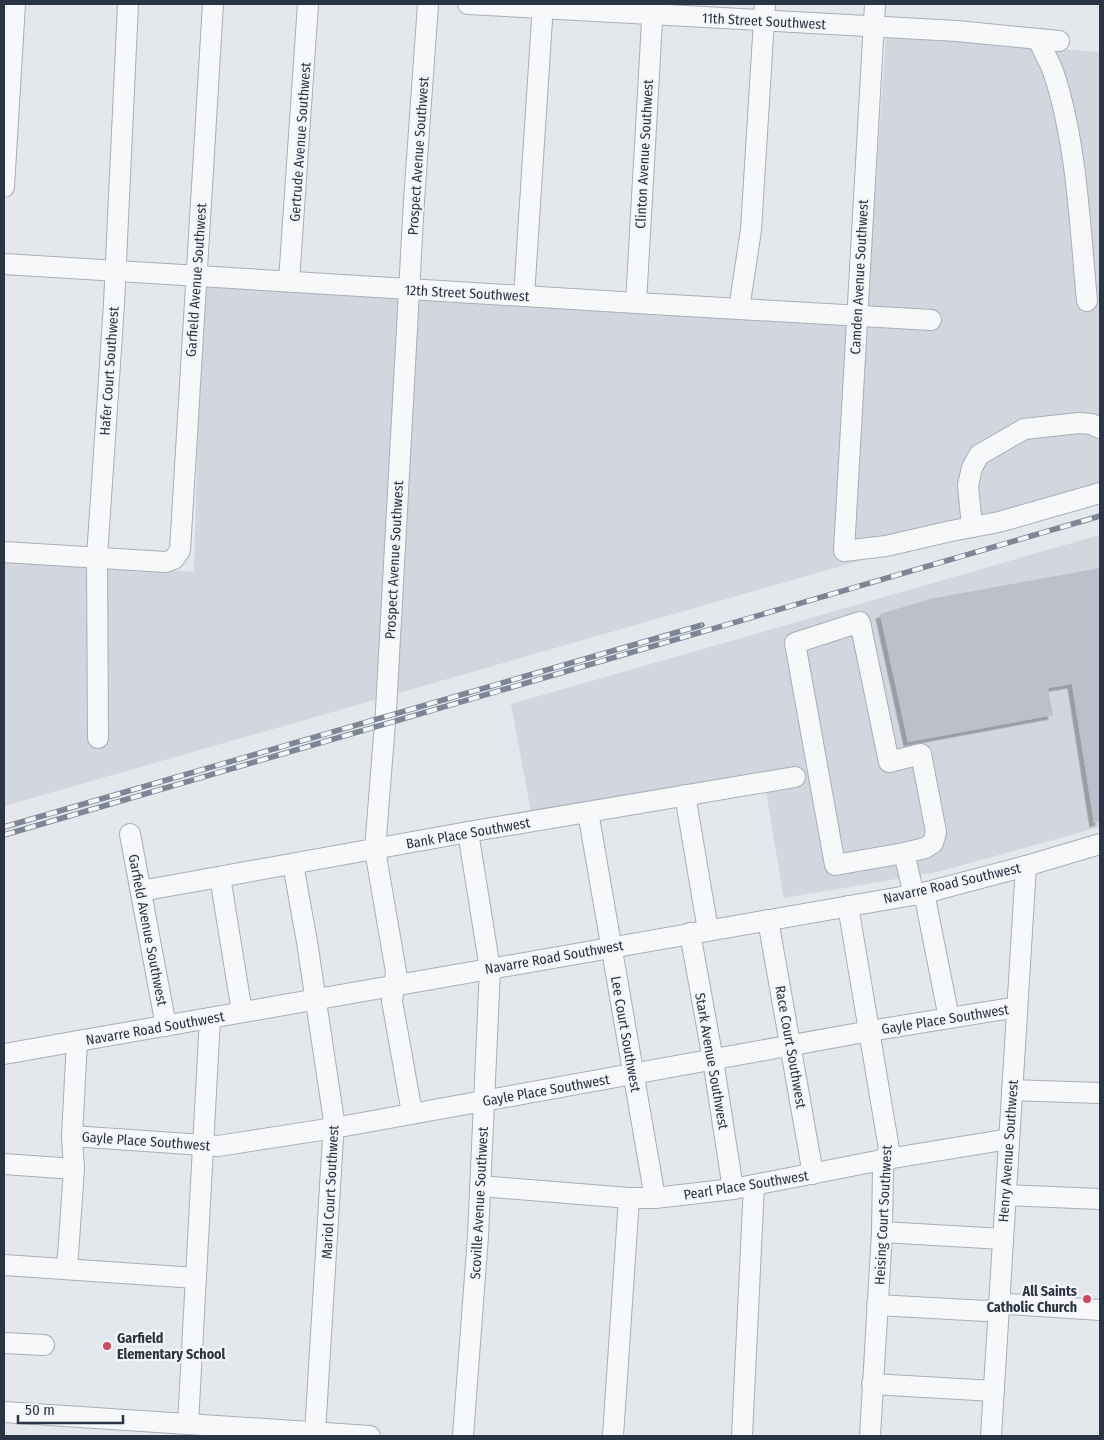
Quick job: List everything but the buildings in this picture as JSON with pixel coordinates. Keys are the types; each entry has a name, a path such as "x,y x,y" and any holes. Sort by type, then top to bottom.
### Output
{"street":[{"path":"4,187 15,4"},
{"name":"Hafer Court Southwest","path":"98,738 97,557 115,271 128,4"},
{"name":"Garfield Avenue Southwest","path":"97,557 166,562 177,556 180,545 213,4"},
{"name":"Gertrude Avenue Southwest","path":"290,281 308,4"},
{"name":"Prospect Avenue Southwest","path":"412,1113 392,1001 396,972 375,850 386,710 409,289 428,4"},
{"name":"11th Street Southwest","path":"468,4 765,12 874,28 957,31 1059,41"},
{"name":"Camden Avenue Southwest","path":"876,4 844,551 886,546 972,527"},
{"path":"524,296 543,6"},
{"name":"Clinton Avenue Southwest","path":"636,303 653,9"},
{"path":"739,309 751,230 765,12"},
{"path":"1038,39 1053,73 1064,113 1076,180 1087,302"},
{"name":"12th Street Southwest","path":"4,264 931,320"},
{"path":"1100,428 1091,424 1071,423 1024,429 979,455 972,468 968,485 972,527 999,522 1100,493"},
{"path":"4,552 97,557"},
{"path":"860,622 889,762 921,754 936,832 933,843 925,848 904,853 835,865 795,643 860,622"},
{"name":"Bank Place Southwest","path":"141,891 468,832 795,777"},
{"path":"685,795 699,932"},
{"name":"Lee Court Southwest","path":"588,812 655,1198"},
{"name":"Scoville Avenue Southwest","path":"463,1436 485,1100 490,969 468,832"},
{"name":"Garfield Avenue Southwest","path":"130,834 166,1026"},
{"name":"Navarre Road Southwest","path":"4,1054 919,894 1026,866 1100,844"},
{"path":"904,853 919,894 949,1018"},
{"name":"Mariol Court Southwest","path":"293,864 316,999 334,1128 315,1433"},
{"name":"Henry Avenue Southwest","path":"991,1436 1026,866"},
{"path":"220,877 242,1012"},
{"name":"Heising Court Southwest","path":"848,906 889,1149 883,1169 882,1232 870,1436"},
{"name":"Race Court Southwest","path":"768,920 813,1174"},
{"name":"Stark Avenue Southwest","path":"699,932 712,1060 733,1189"},
{"name":"Gayle Place Southwest","path":"72,1136 218,1146 334,1128 870,1031 1017,1007"},
{"path":"188,1424 210,1018"},
{"path":"67,1269 74,1170 72,1136 77,1041"},
{"path":"1012,1090 1100,1093"},
{"name":"Pearl Place Southwest","path":"480,1186 629,1198 655,1198 754,1186 887,1159 1009,1139"},
{"path":"4,1164 74,1170"},
{"path":"742,1436 754,1186"},
{"path":"1006,1195 1100,1199"},
{"path":"613,1436 629,1198"},
{"path":"882,1232 1003,1239"},
{"path":"4,1265 196,1278"},
{"path":"877,1305 986,1311 1008,1304 1100,1310"},
{"path":"4,1343 44,1345"},
{"path":"872,1384 994,1391"},
{"path":"4,1412 370,1436"}],"shaded area":[{"path":"886,36 1100,52 1100,492 4,806 4,560 194,572 202,283 866,323"},
{"path":"1100,535 1100,827 937,872 784,898 763,774 531,812 511,704"}],"railway":[{"path":"4,835 1100,516"},
{"path":"4,827 702,625"}],"place":[{"name":"All Saints Catholic Church","path":"1087,1299"},
{"name":"Garfield Elementary School","path":"107,1346"}]}
